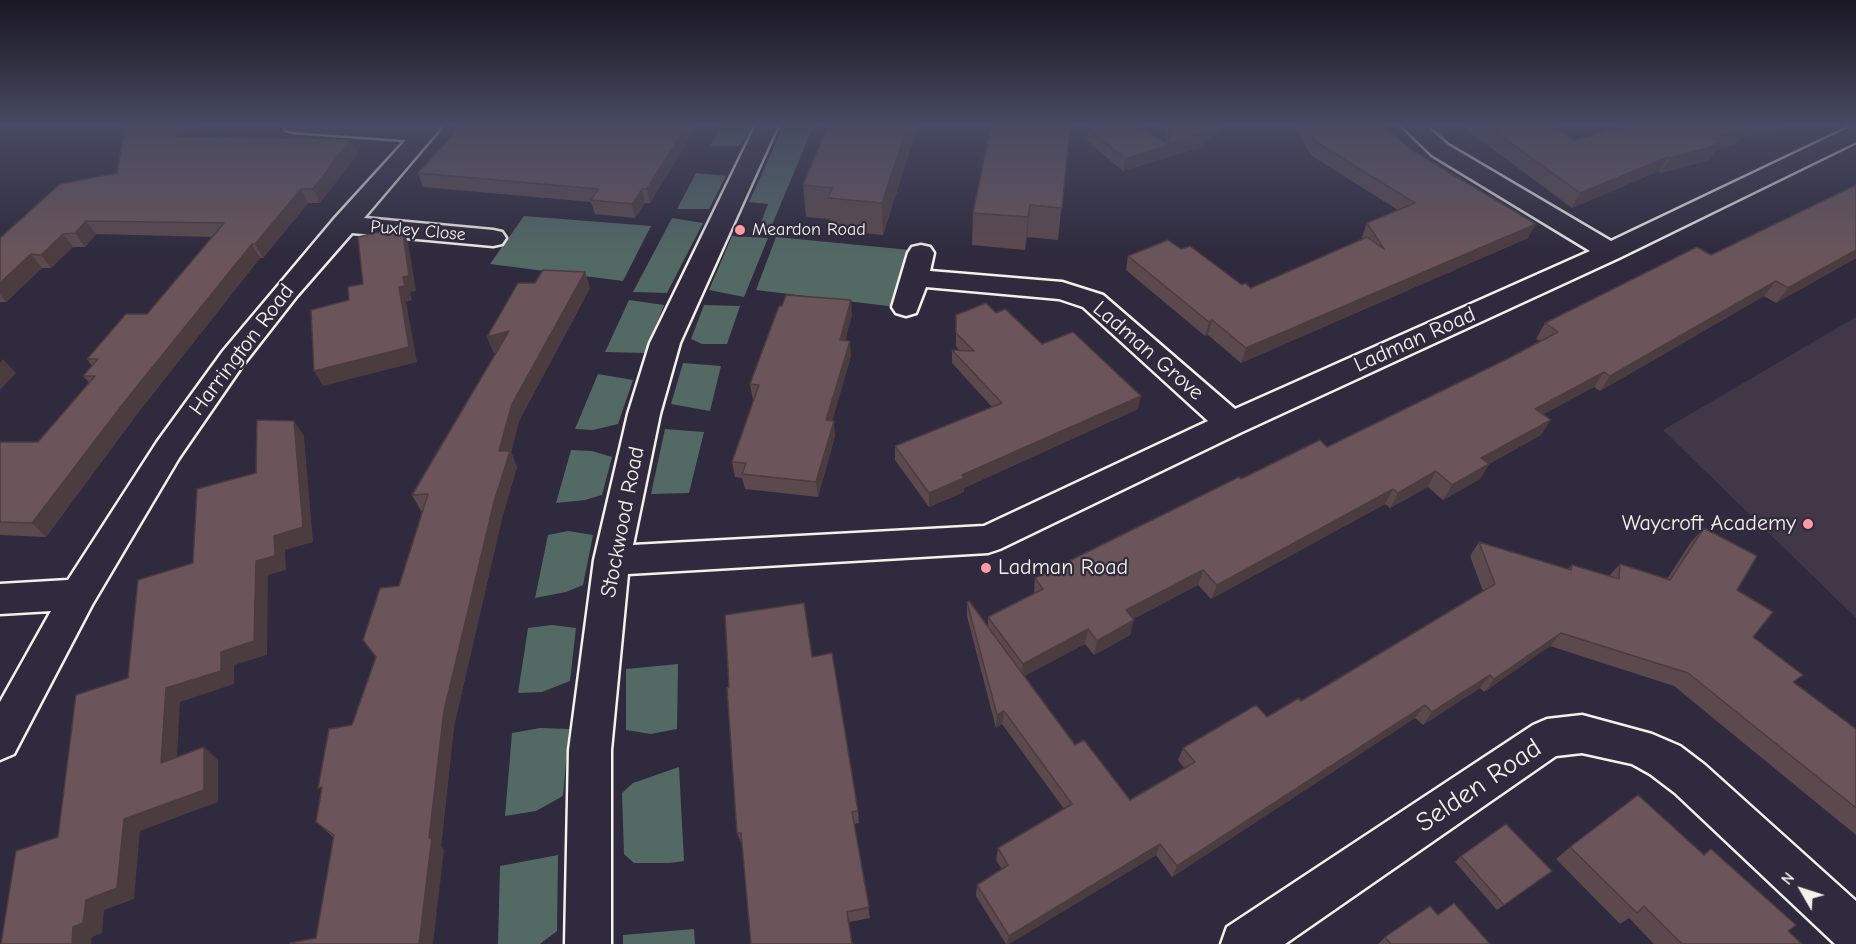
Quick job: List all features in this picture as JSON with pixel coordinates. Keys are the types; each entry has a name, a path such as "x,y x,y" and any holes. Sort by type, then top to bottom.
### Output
{"street":[{"name":"Harrington Road","path":"0,741 79,594 168,450 286,290 392,169"},
{"name":"Stockwood Road","path":"588,944 590,750 612,560 644,414 665,343 746,169"},
{"path":"1472,169 1610,252"},
{"name":"Ladman Road","path":"612,560 686,558 988,539 1231,424 1610,252 1781,169"},
{"name":"Puxley Close","path":"343,224 493,238"},
{"name":"Ladman Grove","path":"906,307 918,265 1079,295 1093,301 1231,424"},
{"path":"0,599 79,594"},
{"name":"Selden Road","path":"1246,943 1519,759 1546,738 1582,734 1638,747 1665,760 1690,779 1856,932"}],"shaded area":[{"name":"Waycroft Academy","path":"1856,317 1856,618 1663,430"}],"green space":[{"path":"764,169 795,169 769,232 758,230 768,204 749,202"},
{"path":"696,173 726,176 709,209 677,209"},
{"path":"524,216 651,226 623,281 490,264"},
{"path":"672,218 703,223 667,293 633,292"},
{"path":"732,236 768,238 744,297 709,290"},
{"path":"776,237 910,250 896,307 756,290"},
{"path":"629,300 664,305 645,353 605,352"},
{"path":"704,305 740,306 727,344 702,344 691,339"},
{"path":"683,363 721,366 710,411 671,404"},
{"path":"598,374 633,380 618,424 593,430 575,429"},
{"path":"665,429 704,432 689,493 651,494"},
{"path":"571,450 592,451 612,457 602,495 585,500 556,503"},
{"path":"568,531 593,535 583,585 566,592 535,598 548,535"},
{"path":"552,625 576,628 570,681 542,692 518,693 528,628"},
{"path":"678,664 677,729 651,734 626,730 626,669"},
{"path":"540,728 569,729 563,796 536,811 505,816 512,733"},
{"path":"679,767 684,861 634,863 624,854 622,793 633,783"},
{"path":"558,855 557,931 540,944 498,944 500,866"},
{"path":"694,929 695,944 623,944 623,935"}],"building":[{"path":"118,169 328,169 313,189 301,189 255,244 252,244 126,400 32,523 0,522 0,442 38,442 95,376 83,376 98,359 87,359 126,314 147,314 224,223 86,221 75,233 63,234 41,255 31,254 0,283 0,238 60,184 117,173"},
{"path":"422,169 659,169 647,189 642,189 632,204 591,200 598,189 418,173"},
{"path":"810,169 893,169 882,203 828,198 832,188 803,185"},
{"path":"982,169 1066,169 1062,208 1030,205 1028,217 973,213"},
{"path":"1360,169 1444,169 1536,224 1246,348 1212,320 1209,322 1128,256 1168,240 1181,249 1190,246 1242,285 1245,283 1251,288 1367,237 1384,249 1367,223 1415,203"},
{"path":"1547,169 1639,169 1580,193"},
{"path":"1856,185 1856,250 1788,288 1776,281 1610,376 1604,372 1535,409 1551,420 1481,458 1489,464 1452,485 1436,471 1398,493 1393,489 1217,585 1203,570 1126,610 1134,620 1097,641 1088,629 1023,664 988,617 1043,589 1035,578 1239,477 1241,479 1320,440 1327,447 1507,359 1558,332 1545,323 1697,247 1711,255"},
{"path":"402,227 409,276 403,277 405,286 399,287 409,347 314,371 311,310 349,300 348,287 363,284 358,237"},
{"path":"543,270 585,272 512,404 499,451 510,451 494,502 444,711 419,944 290,944 316,938 334,835 316,822 322,787 318,788 329,729 352,725 376,657 363,640 380,588 399,586 428,494 412,495 509,331 487,337 518,283 535,283"},
{"path":"786,295 851,300 840,340 850,341 826,420 834,421 816,482 742,474 746,463 732,462 759,385 750,384 779,306 782,306"},
{"path":"986,303 996,313 1005,309 1042,344 1073,332 1141,396 962,475 964,478 929,493 895,446 1002,403 952,350 974,351 956,333 956,315"},
{"path":"257,420 294,421 303,527 274,536 275,556 256,561 254,641 221,652 221,671 166,688 161,763 204,747 204,790 124,819 117,888 86,900 83,923 73,927 72,944 1,944 16,851 58,837 76,695 128,678 138,580 193,563 197,489 256,473"},
{"path":"1704,528 1757,556 1737,590 1773,612 1753,637 1803,675 1793,682 1856,729 1856,808 1688,673 1561,633 1494,679 1490,675 1432,712 1425,705 1177,866 1160,844 1009,936 977,885 1008,865 998,848 1072,804 1004,711 997,715 967,602 969,601 1075,745 1084,740 1130,800 1195,762 1183,748 1256,705 1267,717 1299,698 1301,701 1495,584 1479,542 1571,570 1572,565 1619,579 1620,564 1670,580"},
{"path":"804,603 812,657 832,653 858,811 852,812 869,907 847,912 852,944 751,944 741,833 737,833 727,688 729,687 725,615"},
{"path":"1638,795 1704,855 1711,849 1796,925 1788,931 1802,944 1682,944 1644,906 1637,913 1570,847"},
{"path":"1506,824 1552,871 1504,905 1461,856"},
{"path":"1454,903 1490,944 1391,944 1385,937 1430,906 1438,915"}],"place":[{"name":"Meardon Road","path":"740,230"},
{"name":"Waycroft Academy","path":"1808,524"},
{"name":"Ladman Road","path":"986,568"}]}
